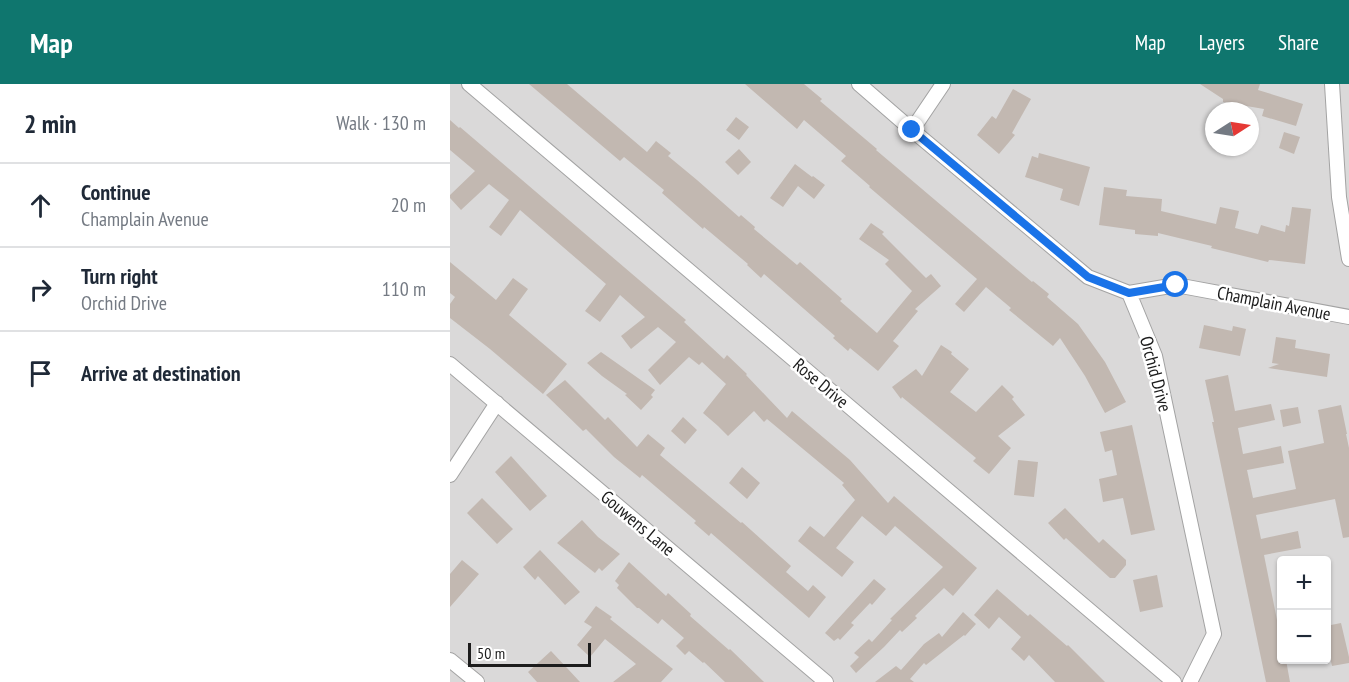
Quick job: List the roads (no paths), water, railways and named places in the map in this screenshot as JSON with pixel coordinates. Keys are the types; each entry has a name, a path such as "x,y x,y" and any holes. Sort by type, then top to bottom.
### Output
{"street":[{"name":"Rose Drive","path":"469,84 1174,682"},
{"path":"859,84 1088,277 1129,293"},
{"path":"912,130 943,84"},
{"path":"1332,84 1339,197 1349,259"},
{"name":"Champlain Avenue","path":"1129,293 1176,285 1349,317"},
{"name":"Orchid Drive","path":"1129,293 1155,356 1214,634 1190,682"},
{"name":"Gouwens Lane","path":"450,364 826,682"},
{"path":"450,475 496,403"},
{"path":"450,660 477,682"}]}
